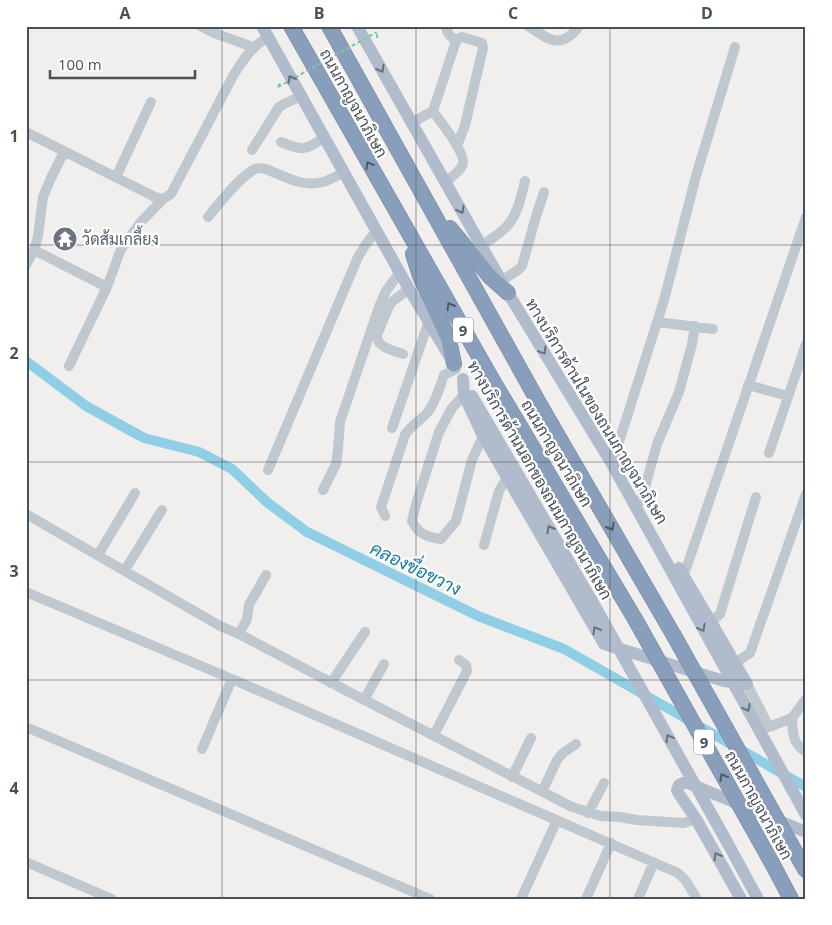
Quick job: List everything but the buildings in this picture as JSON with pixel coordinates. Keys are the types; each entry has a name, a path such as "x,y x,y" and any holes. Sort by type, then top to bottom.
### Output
{"highway":[{"name":"ถนนกาญจนาภิเษก","path":"291,26 493,381 635,619 791,899"},
{"name":"ถนนกาญจนาภิเษก","path":"329,26 540,405 673,634 806,871"},
{"path":"424,196 490,277 504,287"},
{"path":"407,231 420,276 449,340 457,371"}],"main road":[{"name":"ทางบริการด้านในของถนนกาญจนาภิเษก","path":"357,26 504,287 612,464 806,815"},
{"name":"ทางบริการด้านนอกของถนนกาญจนาภิเษก","path":"265,31 409,289 592,601 758,899"},
{"path":"457,371 464,395 483,436 604,644 724,681 747,684"},
{"path":"623,485 664,544 712,622 747,684"},
{"path":"741,899 696,819 679,794 677,790 679,785 688,783 806,832"}],"street":[{"path":"201,26 214,33 253,47"},
{"path":"446,26 446,31 456,41"},
{"path":"528,26 548,39 558,41 567,39 574,34 579,26"},
{"path":"69,366 107,287 121,249 141,222 163,199 171,194 233,76 265,31"},
{"path":"411,123 433,111 456,41 462,37 480,42 483,48 465,125 457,146"},
{"path":"612,464 664,300 696,176 735,47"},
{"path":"252,150 279,107 301,96"},
{"path":"116,177 151,102"},
{"path":"433,111 457,146 464,162 445,183"},
{"path":"26,132 155,197 163,199"},
{"path":"281,142 303,149 324,137"},
{"path":"26,265 34,250 38,236 43,197 50,178 64,152"},
{"path":"208,217 252,170 266,169 305,184 324,182 344,172"},
{"path":"481,246 507,227 515,214 525,181"},
{"path":"504,287 522,266 544,192"},
{"path":"681,573 686,569 748,385 802,239 806,217"},
{"path":"268,470 358,256 377,230"},
{"path":"34,250 107,287"},
{"path":"323,490 336,464 340,422 379,307 386,291 400,272"},
{"path":"403,354 381,346 377,340 377,335 389,306 409,289"},
{"path":"392,428 429,321"},
{"path":"657,322 713,328"},
{"path":"638,505 657,444 679,392 695,326"},
{"path":"769,453 806,344"},
{"path":"385,516 381,506 405,435 410,427 427,413 434,402 444,375 457,371"},
{"path":"748,385 788,396"},
{"path":"464,395 446,418 433,448 412,520 418,531 433,538 441,539 456,521 472,460 483,436"},
{"path":"484,545 499,491 508,476"},
{"path":"98,555 135,493"},
{"path":"735,663 750,653 806,494"},
{"path":"712,622 720,614 756,497"},
{"path":"125,570 162,510"},
{"path":"26,514 220,626 239,634 572,807 601,816 637,820 684,822 696,819"},
{"path":"239,634 247,619 249,605 266,575"},
{"path":"26,592 654,862 678,873 686,881 697,899"},
{"path":"331,683 365,632"},
{"path":"434,735 467,672 466,665 459,660"},
{"path":"364,700 384,664"},
{"path":"202,749 232,679"},
{"path":"747,684 769,727 792,718 806,699"},
{"path":"792,718 793,736 799,747 806,752"},
{"path":"26,727 430,899"},
{"path":"512,777 531,738"},
{"path":"542,792 557,760 576,744"},
{"path":"588,813 604,783"},
{"path":"522,899 557,820"},
{"path":"586,899 611,843"},
{"path":"26,862 112,899"},
{"path":"638,899 654,862"}],"path":[{"path":"278,86 377,32"}],"waterway":[{"name":"คลองขื่อขวาง","path":"26,361 86,406 144,438 199,452 232,469 268,503 307,532 478,616 564,649 806,787"}],"place":[{"name":"วัดส้มเกลี้ยง","path":"65,239"}]}
